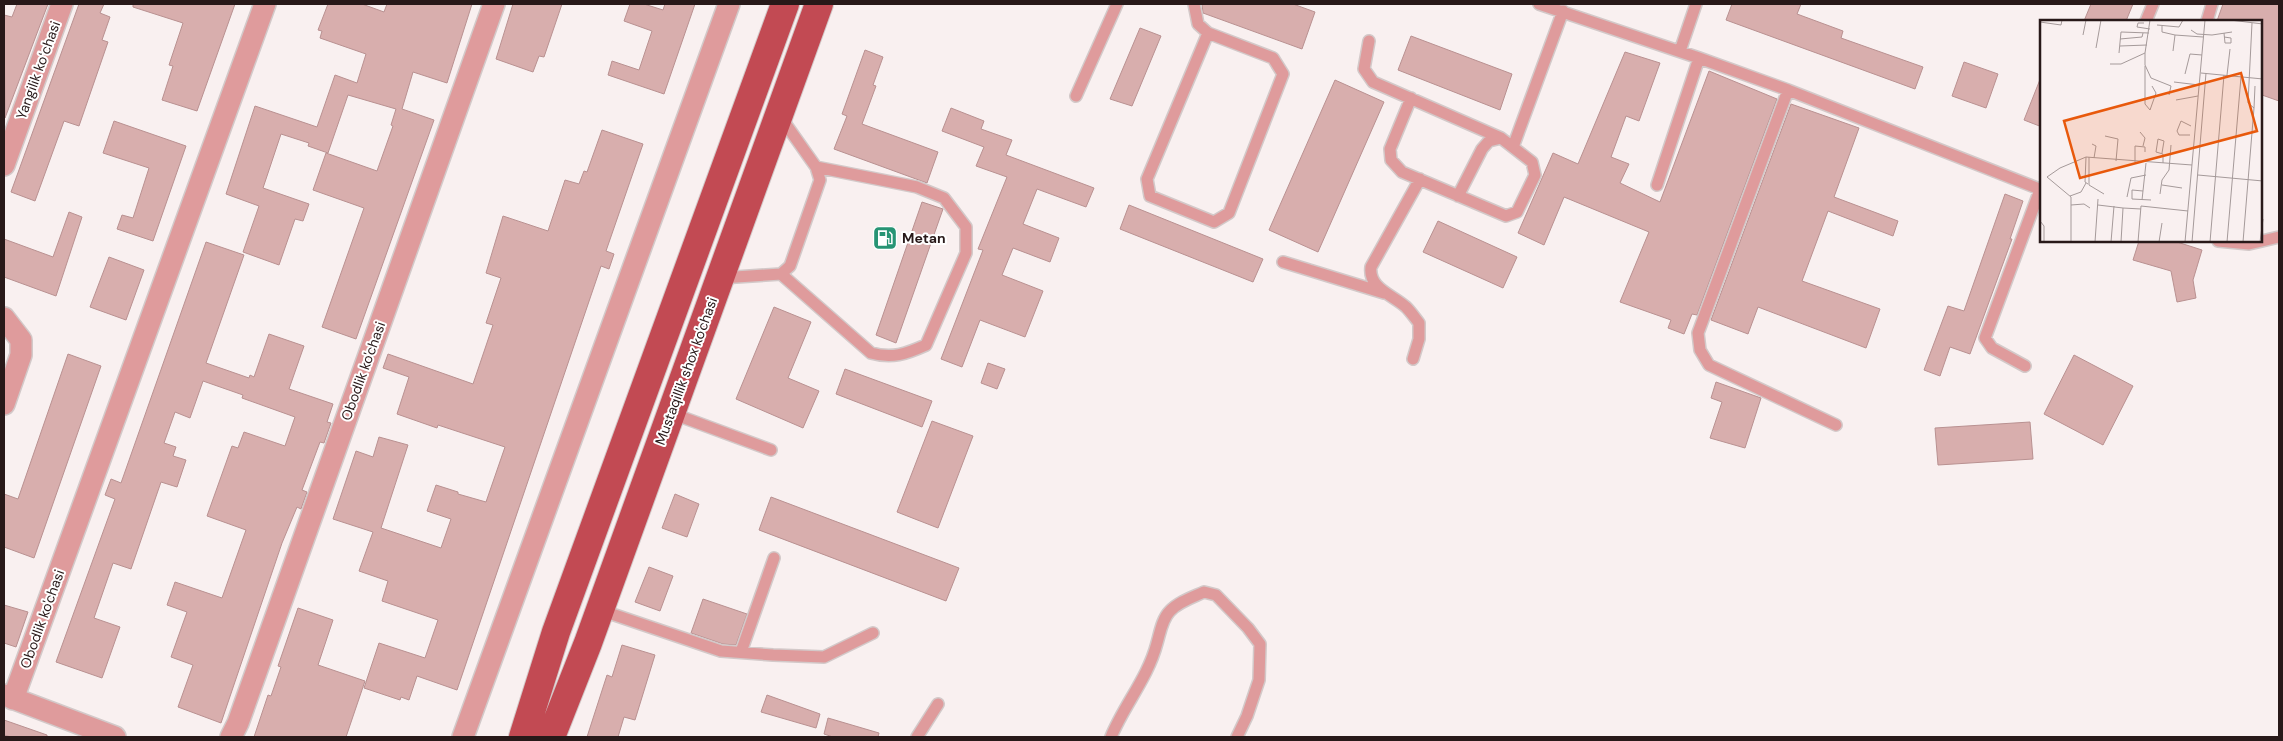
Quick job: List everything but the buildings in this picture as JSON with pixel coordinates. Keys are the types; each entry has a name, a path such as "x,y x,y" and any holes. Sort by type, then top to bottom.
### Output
{"main road":[{"path":"523,737 556,632 785,4"},
{"name":"Mustaqillik shox ko'chasi","path":"557,735 600,610 819,4"}],"street":[{"name":"Yangilik koʻchasi","path":"4,165 62,4"},
{"name":"Obodlik ko'chasi","path":"115,737 8,697 265,4"},
{"name":"Obodlik ko'chasi","path":"231,737 242,714 494,4"},
{"path":"463,737 729,4"},
{"path":"4,318 21,340 21,355 4,404"}],"lane":[{"path":"1076,96 1116,4"},
{"path":"1194,4 1198,24 1208,33 1273,58 1283,74 1229,213 1214,222 1150,196 1147,179 1208,33"},
{"path":"1539,4 1680,51 1788,90 2040,190"},
{"path":"1680,51 1696,4"},
{"path":"2146,20 2153,4"},
{"path":"2207,20 2212,4"},
{"path":"1513,147 1563,11"},
{"path":"1369,41 1364,69 1373,82 1411,98 1502,138 1532,162 1535,175 1517,212 1506,216 1402,172 1391,160 1390,149 1411,98"},
{"path":"1657,185 1699,58"},
{"path":"1788,90 1698,332 1700,350 1709,365 1836,425"},
{"path":"720,278 781,274 790,266 820,180 816,167 779,115"},
{"path":"1458,196 1488,141 1502,138"},
{"path":"781,274 871,353 885,357 905,354 926,345 966,253 966,227 944,198 917,187 816,167"},
{"path":"1413,358 1419,339 1419,323 1406,307 1373,282 1370,274 1371,267 1420,179"},
{"path":"2025,366 1992,348 1985,338 2040,193"},
{"path":"2263,241 2279,237"},
{"path":"2228,242 2249,244 2258,242"},
{"path":"1283,262 1388,295"},
{"path":"671,413 771,450"},
{"path":"741,652 774,558"},
{"path":"1111,737 1120,715 1139,686 1157,646 1163,623 1170,611 1204,592 1216,595 1248,628 1260,644 1259,680 1247,716 1237,737"},
{"path":"600,610 722,650 741,652 824,657 874,633"},
{"path":"917,737 938,704"}],"place":[{"name":"Metan","path":"885,238"}]}
